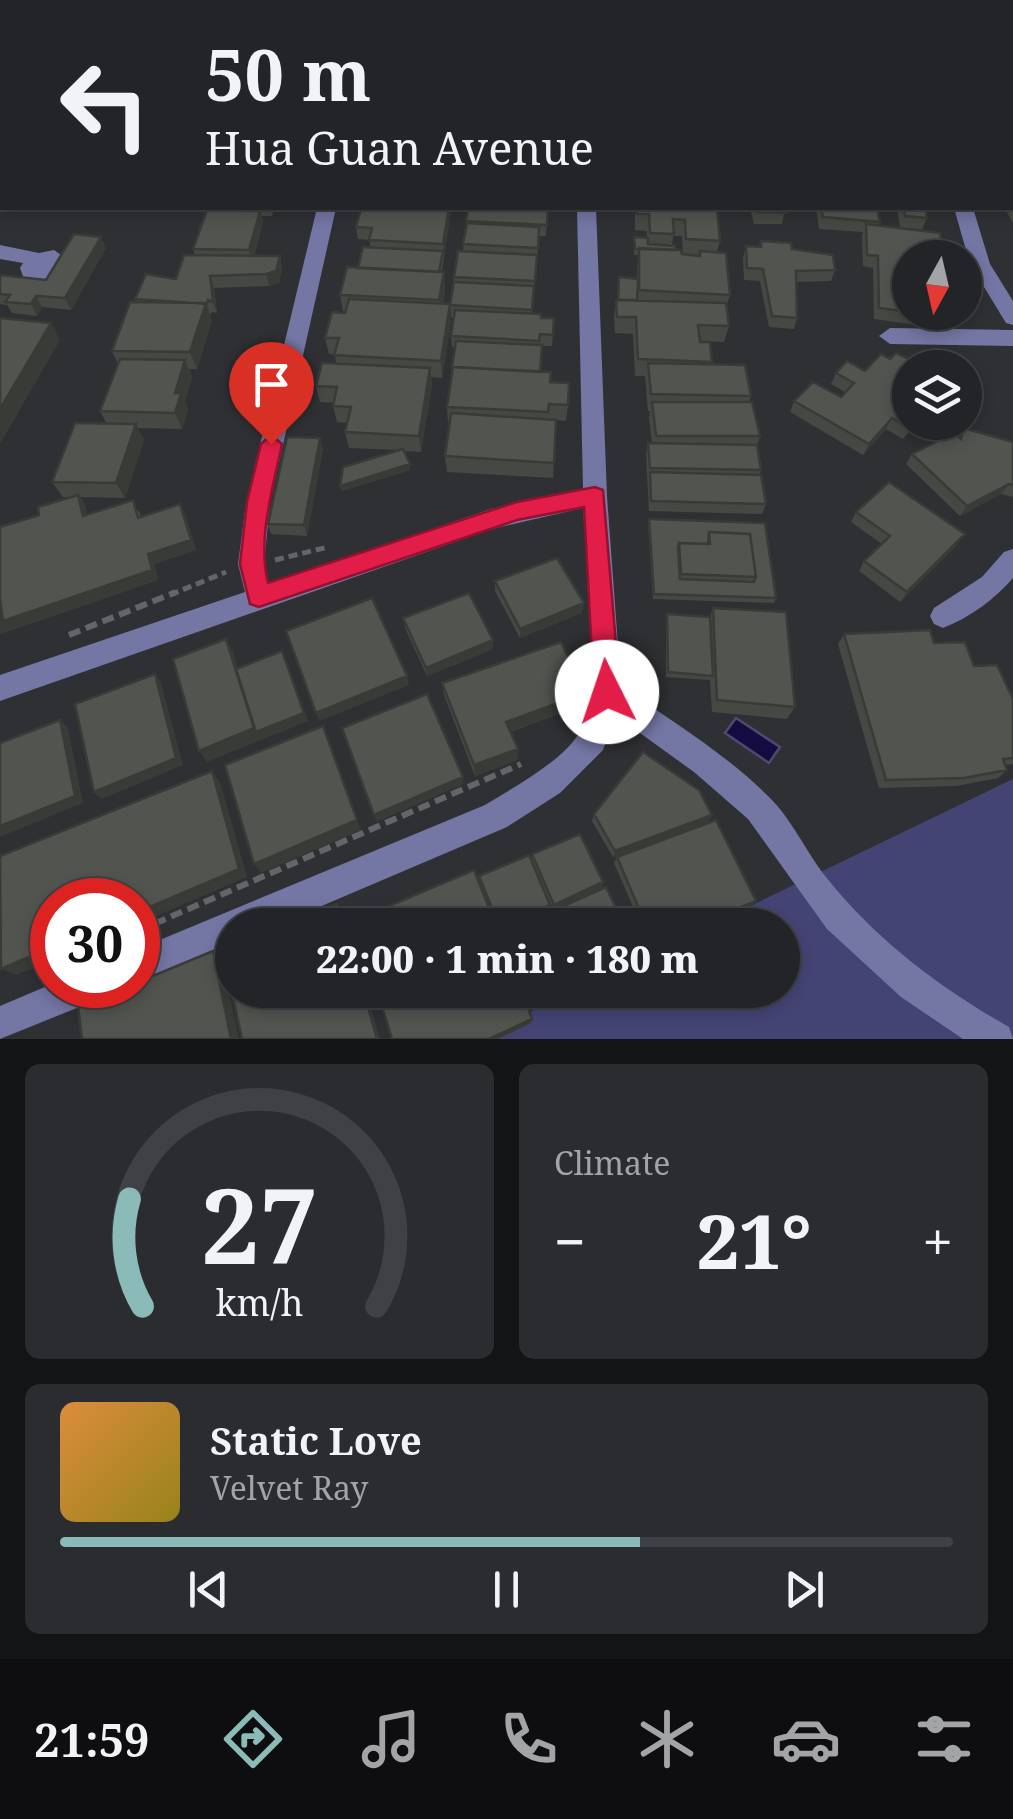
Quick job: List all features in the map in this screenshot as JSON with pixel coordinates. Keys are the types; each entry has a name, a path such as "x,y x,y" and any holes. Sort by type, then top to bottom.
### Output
{"street":[{"path":"259,597 252,564 258,502 326,210"},
{"path":"279,908 464,832 525,800 549,783 593,740 607,692 595,496 587,210"},
{"path":"964,210 980,264 1013,318"},
{"path":"0,252 39,260"},
{"path":"890,336 1013,338"},
{"path":"0,688 517,511 595,496"},
{"path":"942,616 991,585 1013,560"},
{"path":"607,692 730,779 764,813 798,867 892,971 997,1039"},
{"path":"160,957 215,934"},
{"path":"0,1023 36,1008"}],"path":[{"path":"160,921 532,760"}],"shaded area":[{"path":"736,718 780,747 769,763 725,733"},
{"path":"1013,779 1013,1039 474,1039 539,1008 800,1008 800,908 746,908"}],"building":[{"path":"207,210 260,211 249,250 193,249"},
{"path":"360,210 449,210 443,244 369,240 372,228 356,227"},
{"path":"468,210 548,210 547,225 466,221"},
{"path":"637,210 717,210 720,241 686,239 685,220 673,219 674,234 650,233 649,214 637,214"},
{"path":"785,210 786,213 757,212"},
{"path":"821,210 877,210 880,222 823,217"},
{"path":"904,210 925,210 927,218 905,216"},
{"path":"467,223 539,227 538,248 463,244"},
{"path":"866,224 940,233 941,240 892,240 892,310 879,308 878,256 867,255"},
{"path":"74,234 101,237 65,298 36,296 31,304 5,302 10,295 0,294 0,275 46,280"},
{"path":"634,237 648,238 648,244 675,246 675,250 635,249"},
{"path":"761,241 791,243 792,249 833,255 835,270 796,271 797,318 772,316 763,269 747,268 746,246 761,247"},
{"path":"363,247 443,251 439,272 358,268"},
{"path":"639,248 681,250 682,254 700,256 700,251 726,253 730,295 639,290"},
{"path":"458,251 537,255 535,281 454,277"},
{"path":"184,255 280,256 276,271 266,274 210,276 213,302 208,300 207,304 135,299 146,274 176,279"},
{"path":"347,267 444,272 439,300 340,295"},
{"path":"619,277 638,279 637,300 618,300"},
{"path":"454,282 534,286 532,310 450,305"},
{"path":"349,299 450,304 441,361 334,355 339,338 325,338 332,312 345,313"},
{"path":"616,300 726,303 729,326 698,325 700,342 710,342 712,362 638,359 636,317 617,317"},
{"path":"130,302 206,303 190,352 112,351"},
{"path":"455,310 541,314 541,318 554,318 553,335 540,334 539,341 451,336"},
{"path":"0,318 51,323 0,409"},
{"path":"456,341 542,345 540,372 452,367"},
{"path":"881,354 890,359 892,418 869,444 794,401 813,382 841,397 854,383 836,373 847,361 865,371"},
{"path":"120,359 185,360 175,393 181,393 175,413 100,411"},
{"path":"322,363 430,368 419,436 345,432 351,407 333,406 337,387 316,386"},
{"path":"648,363 745,365 751,396 651,394"},
{"path":"453,367 551,372 550,382 569,383 568,405 549,404 548,412 447,407"},
{"path":"652,402 752,402 760,436 656,436"},
{"path":"451,413 556,420 554,463 445,456"},
{"path":"75,423 136,424 116,483 52,482"},
{"path":"982,433 1013,442 1013,485 967,506 912,454 940,440 982,440"},
{"path":"287,437 320,438 304,525 268,524"},
{"path":"648,443 757,445 761,470 650,468"},
{"path":"403,449 410,464 340,486 343,467"},
{"path":"650,472 761,475 766,504 651,501"},
{"path":"889,482 965,534 907,592 864,561 890,536 856,512"},
{"path":"78,495 83,516 133,500 138,518 180,504 191,540 148,554 152,570 3,621 0,527 39,515 38,507"},
{"path":"649,519 765,523 776,598 654,594","holes":["709,532 750,534 754,582 680,579 679,543 708,544"]},
{"path":"709,532 750,534 756,577 681,574 679,543 710,544"},
{"path":"557,558 584,603 520,629 495,581"},
{"path":"469,593 493,640 426,668 403,618"},
{"path":"372,598 407,676 316,713 286,631"},
{"path":"713,608 786,612 795,707 717,700"},
{"path":"667,614 710,617 713,676 668,672"},
{"path":"930,630 934,643 965,642 974,666 997,665 1013,699 1013,758 1003,759 1007,770 964,778 886,780 844,634"},
{"path":"226,639 254,728 199,751 173,659"},
{"path":"561,642 585,693 506,722 518,749 474,765 442,683"},
{"path":"282,651 304,713 256,732 236,669"},
{"path":"155,674 176,758 94,792 75,704"},
{"path":"427,694 463,777 374,815 342,728"},
{"path":"60,720 75,796 0,826 0,743"},
{"path":"323,726 357,820 254,864 225,765"},
{"path":"643,752 699,790 712,815 615,851 594,814"},
{"path":"212,771 239,869 160,903 160,878 30,878 30,956 1,969 0,856"},
{"path":"716,820 756,901 739,908 639,908 617,857"},
{"path":"580,834 603,882 554,905 532,854"},
{"path":"529,855 550,905 492,908 479,876"},
{"path":"474,870 489,908 384,908"},
{"path":"606,887 616,908 559,908"},
{"path":"213,951 215,1008 225,1008 231,1039 82,1039 78,1008 160,1008 160,973"},
{"path":"235,1008 368,1008 377,1039 242,1039"},
{"path":"383,1008 528,1008 532,1019 489,1039 392,1039"}],"route":[{"path":"271,444 258,502 252,564 259,597 517,511 595,496 607,692"}]}
